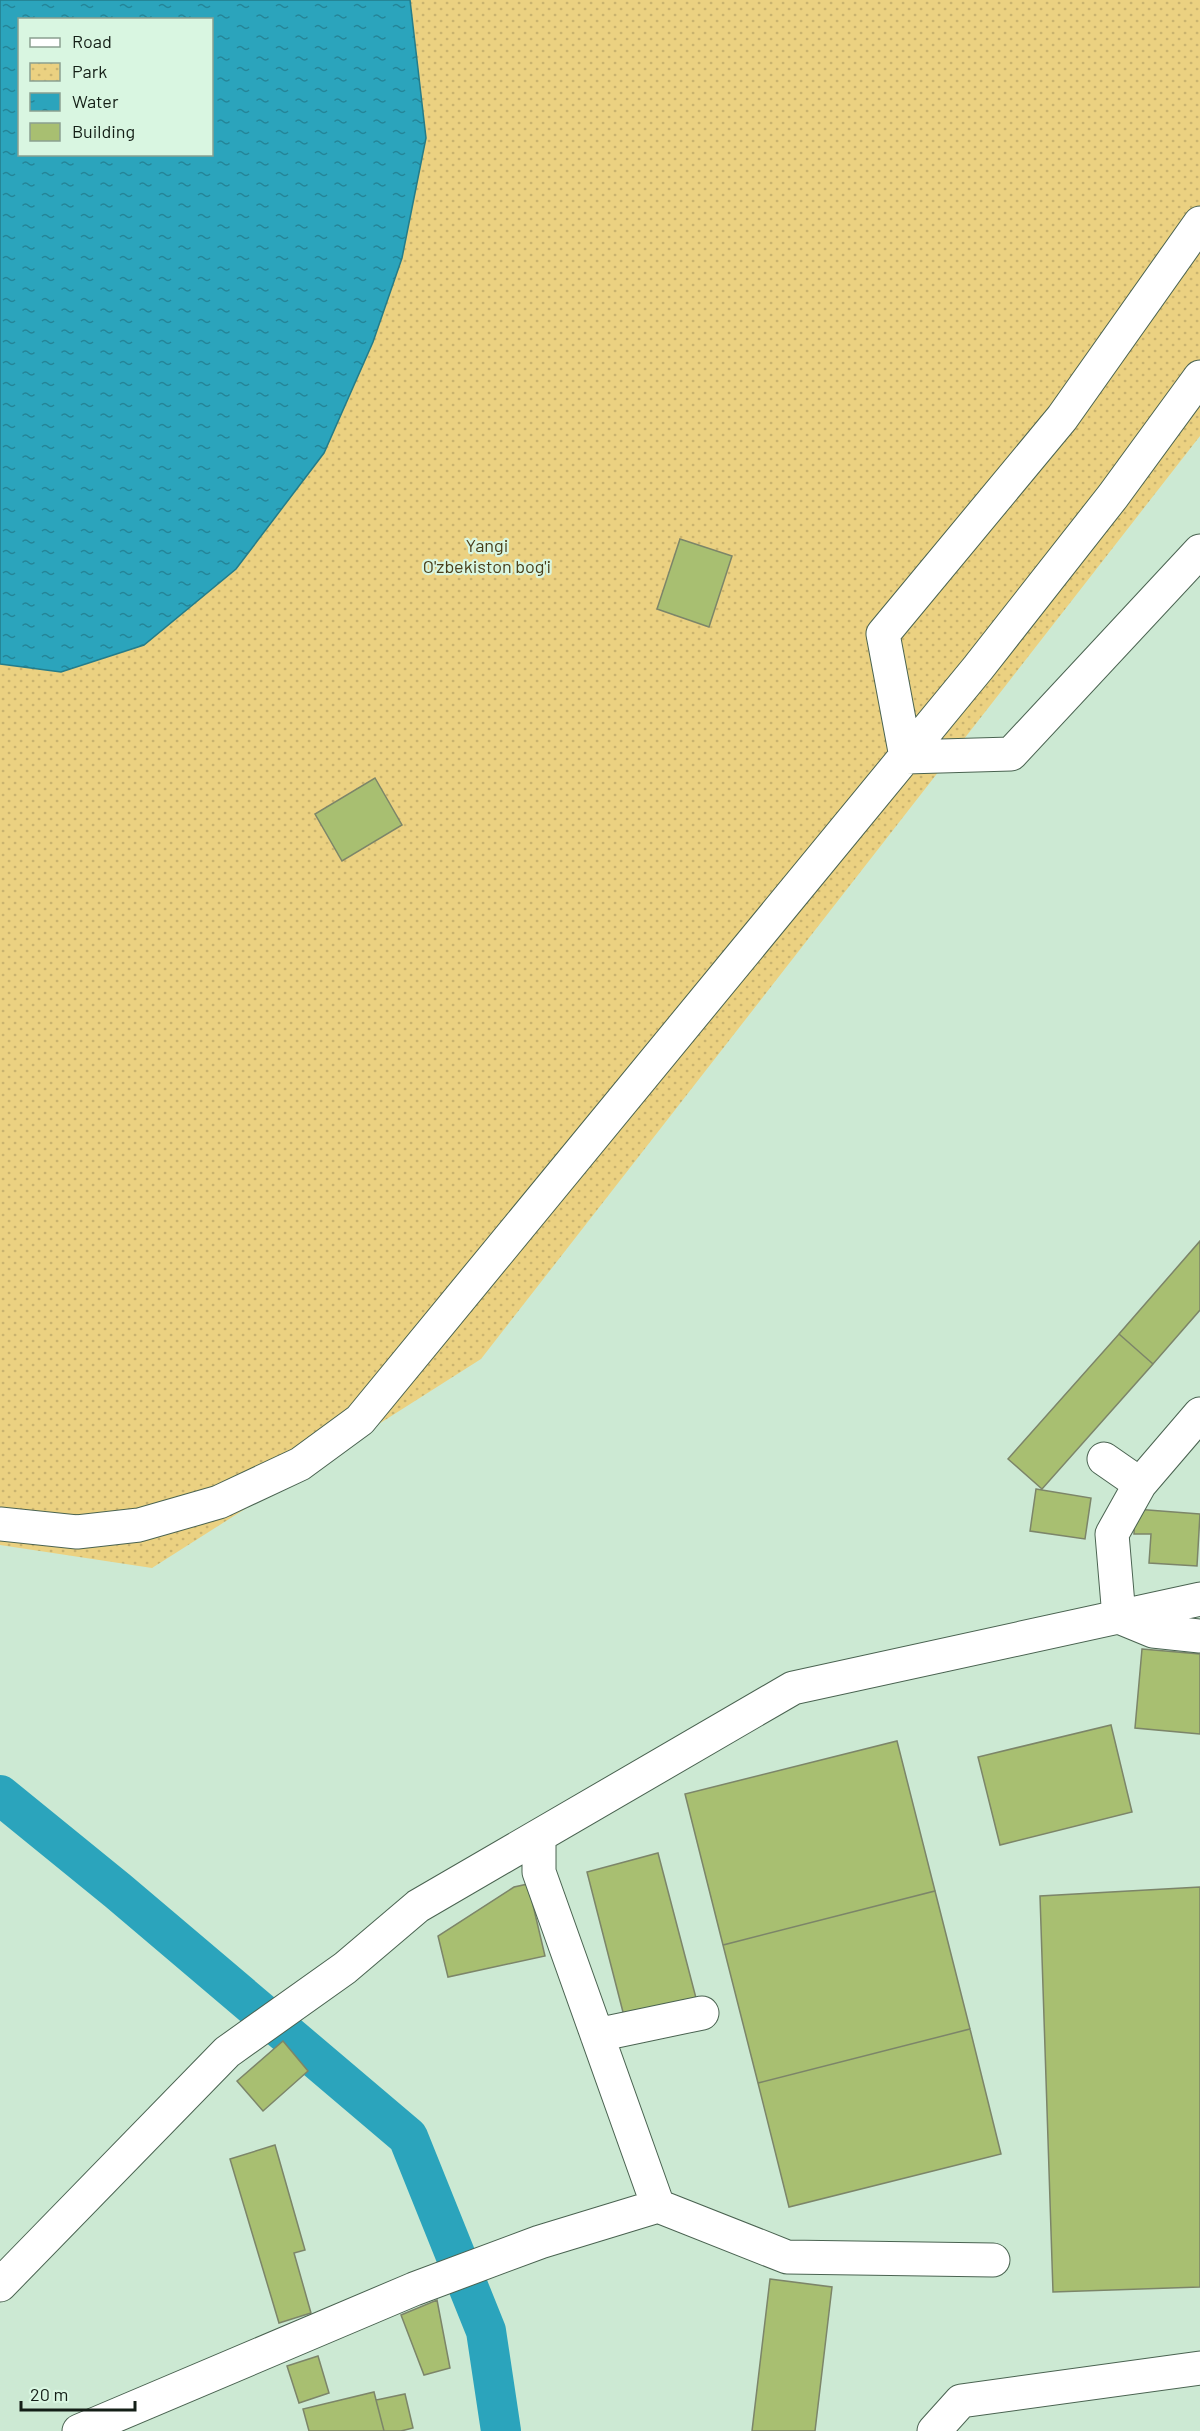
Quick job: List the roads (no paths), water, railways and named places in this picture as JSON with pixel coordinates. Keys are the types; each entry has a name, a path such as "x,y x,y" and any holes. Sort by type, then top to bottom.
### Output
{"lane":[{"path":"906,757 883,634 1062,418 1200,223"},
{"path":"0,1524 77,1532 139,1525 219,1502 300,1464 360,1420 978,669 1113,496 1200,377"},
{"path":"906,757 1011,754 1200,551"},
{"path":"1119,1617 1112,1534 1140,1484 1200,1414"},
{"path":"1104,1458 1140,1484"},
{"path":"0,2285 227,2052 345,1968 418,1906 793,1688 1200,1599"},
{"path":"1119,1617 1153,1631 1200,1636"},
{"path":"539,1836 539,1872 658,2206"},
{"path":"597,2035 702,2013"},
{"path":"79,2431 414,2289 540,2242 658,2206 787,2257 993,2260"},
{"path":"934,2431 961,2401 1200,2368"}],"water":[{"path":"0,0 410,0 426,138 402,258 373,342 324,453 236,569 144,645 61,672 0,664"}],"waterway":[{"path":"0,1795 118,1891 408,2137 486,2331 501,2431"}],"park label":[{"name":"Yangi O'zbekiston bog'i","path":"487,556"}]}
